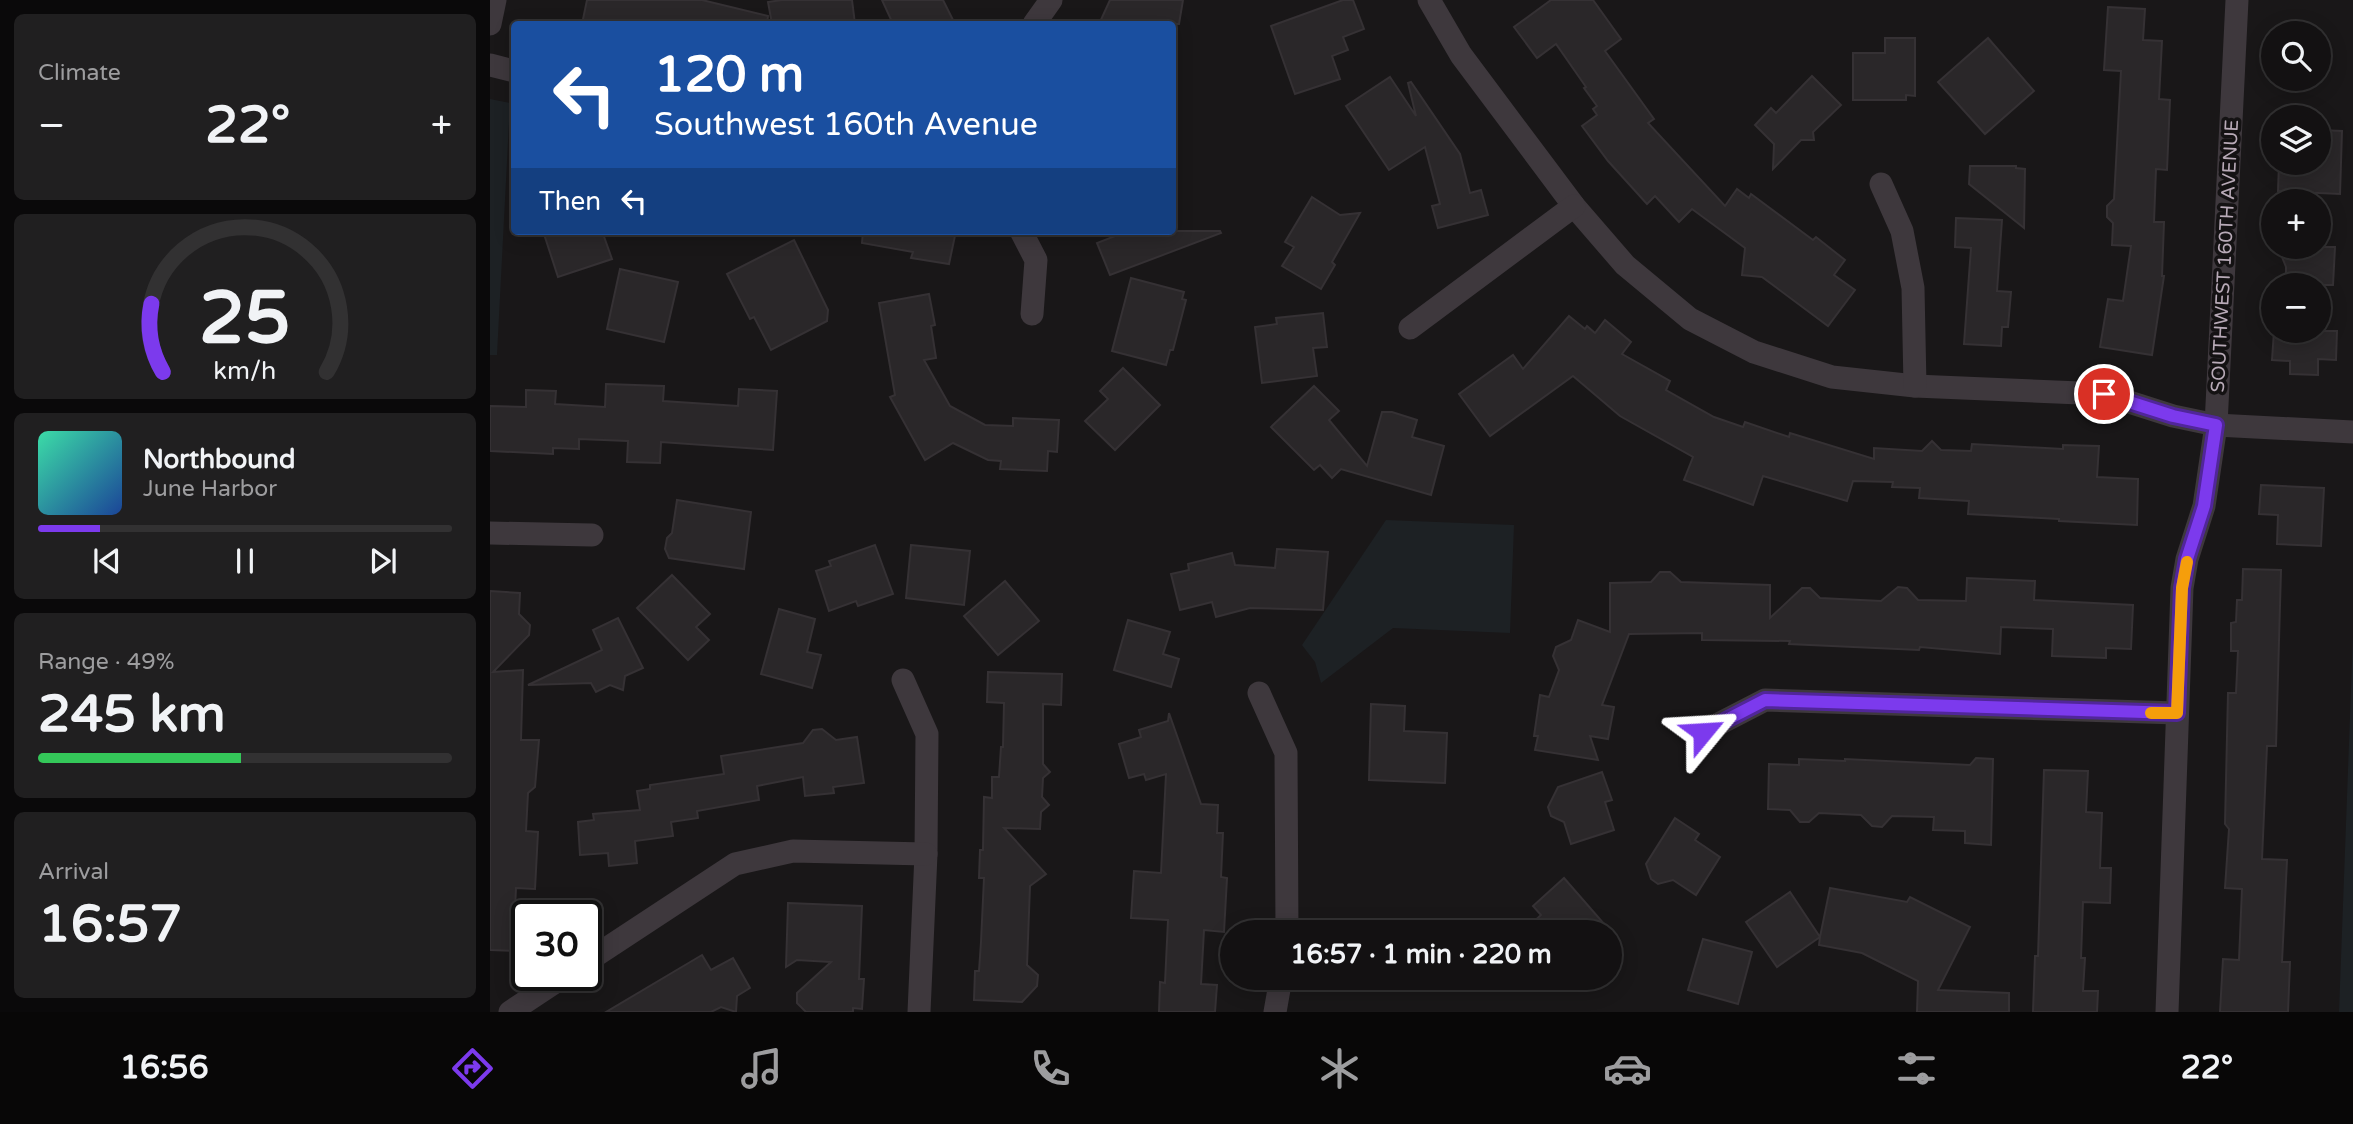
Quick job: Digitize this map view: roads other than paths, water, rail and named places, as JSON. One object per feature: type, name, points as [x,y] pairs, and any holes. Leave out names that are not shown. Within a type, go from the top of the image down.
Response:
[{"type":"street","points":[[490,23],[495,0]]},
{"type":"street","points":[[1036,21],[1051,0]]},
{"type":"street","points":[[1429,0],[1461,55],[1574,206],[1625,265],[1690,319],[1754,352],[1832,377],[1915,386],[2104,394],[2173,416],[2216,425],[2353,432]]},
{"type":"street","name":"SOUTHWEST 160TH AVENUE","points":[[2166,1012],[2182,588],[2187,559],[2204,506],[2216,425],[2237,0]]},
{"type":"street","points":[[490,65],[511,70]]},
{"type":"street","points":[[1881,184],[1902,231],[1913,288],[1915,386]]},
{"type":"street","points":[[1410,328],[1574,206]]},
{"type":"street","points":[[1023,235],[1036,260],[1032,314]]},
{"type":"street","points":[[490,533],[592,535]]},
{"type":"street","points":[[903,680],[927,734],[926,854],[919,1012]]},
{"type":"street","points":[[1259,692],[1286,753],[1287,920]]},
{"type":"street","points":[[1703,732],[1765,700],[2177,713]]},
{"type":"street","points":[[602,951],[734,864],[793,851],[926,854]]},
{"type":"street","points":[[1275,1012],[1279,990]]},
{"type":"street","points":[[510,1012],[542,991]]}]
